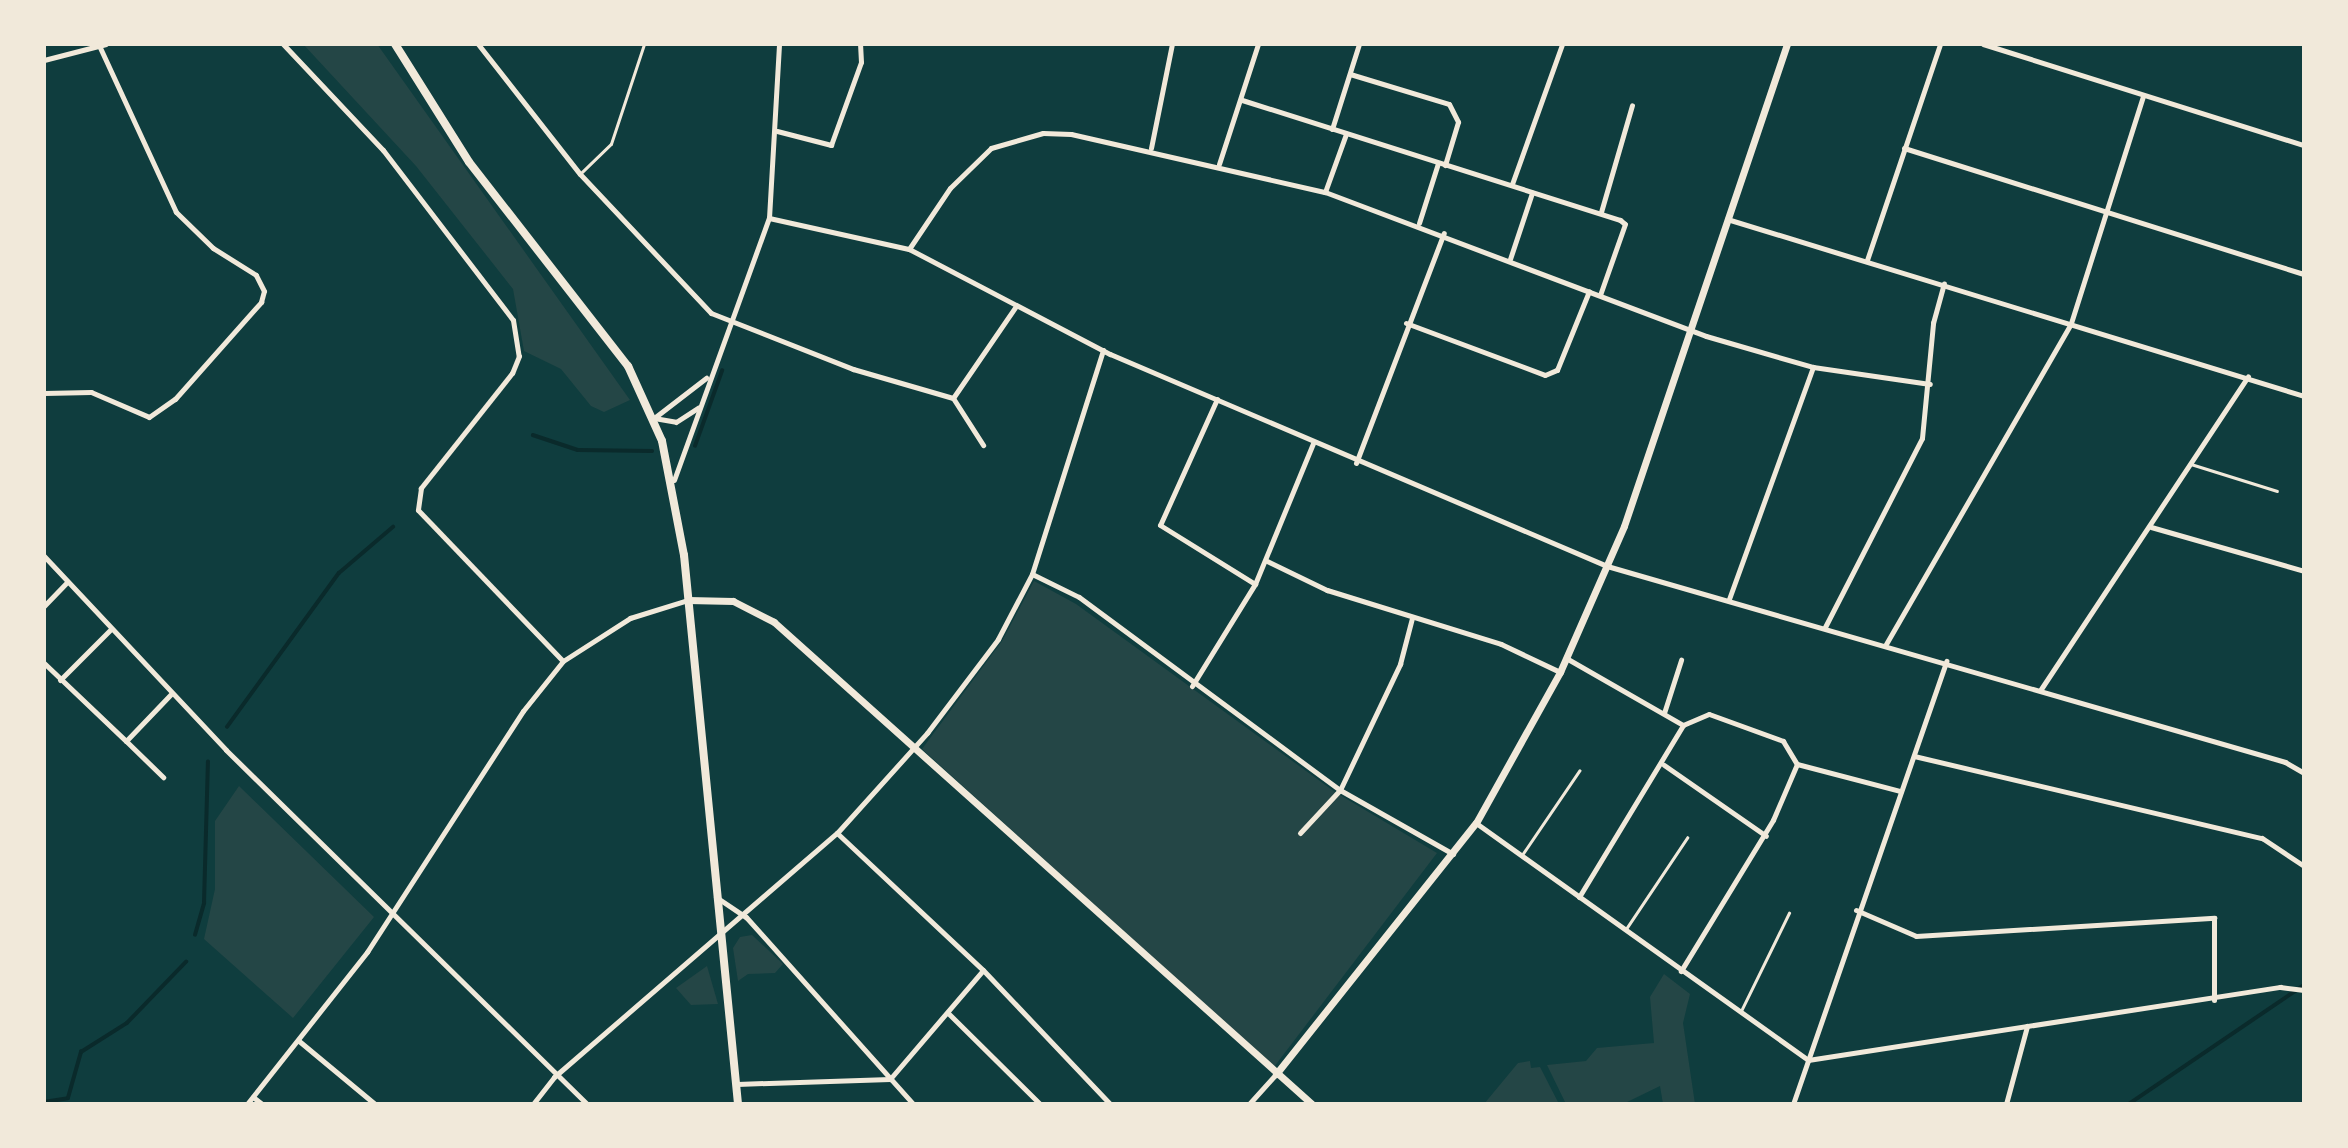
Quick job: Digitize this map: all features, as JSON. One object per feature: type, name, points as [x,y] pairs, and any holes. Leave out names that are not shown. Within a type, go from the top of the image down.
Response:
[{"type":"main road","points":[[395,44],[469,162],[628,366],[654,418],[674,481],[688,600],[714,895],[738,1104]]},
{"type":"street","points":[[44,60],[106,44]]},
{"type":"street","points":[[283,44],[383,150],[513,320],[519,356],[512,373],[421,488],[418,510],[443,542],[563,661]]},
{"type":"street","points":[[478,44],[580,174],[692,297],[731,320],[853,369],[953,398],[983,444]]},
{"type":"street","points":[[674,481],[708,376],[769,219],[777,131],[779,44]]},
{"type":"street","points":[[777,131],[831,145],[861,62],[860,44]]},
{"type":"street","points":[[1151,149],[1172,44]]},
{"type":"street","points":[[1219,164],[1258,44]]},
{"type":"street","points":[[1332,129],[1359,44]]},
{"type":"street","points":[[1512,184],[1562,44]]},
{"type":"street","points":[[1250,1104],[1476,822],[1560,672],[1607,566],[1787,44]]},
{"type":"street","points":[[1867,260],[1940,44]]},
{"type":"street","points":[[1983,44],[2304,145]]},
{"type":"street","points":[[44,393],[91,391],[149,417],[175,399],[261,302],[264,291],[256,275],[213,248],[176,212],[99,45]]},
{"type":"street","points":[[1350,74],[1449,104],[1458,122],[1445,165]]},
{"type":"street","points":[[1886,644],[2071,323],[2143,96]]},
{"type":"street","points":[[1242,100],[1512,184],[1532,193],[1601,212],[1625,224],[1600,295]]},
{"type":"street","points":[[1601,212],[1632,105]]},
{"type":"street","points":[[909,249],[950,188],[991,148],[1043,133],[1151,149],[1325,192],[1419,223],[1689,331],[1813,367],[1930,384]]},
{"type":"street","points":[[1325,192],[1346,134]]},
{"type":"street","points":[[1904,148],[2106,214],[2304,274]]},
{"type":"street","points":[[1419,223],[1438,163]]},
{"type":"street","points":[[1510,259],[1532,193]]},
{"type":"street","points":[[769,219],[909,249],[1103,350],[1356,463],[1607,566],[1946,661],[2285,762],[2304,773]]},
{"type":"street","points":[[1727,219],[2248,376],[2304,396]]},
{"type":"street","points":[[1356,463],[1406,323],[1444,233]]},
{"type":"street","points":[[1825,627],[1910,465],[1928,413],[1933,323],[1944,283]]},
{"type":"street","points":[[1406,323],[1545,375],[1557,370],[1589,291]]},
{"type":"street","points":[[953,398],[1016,306]]},
{"type":"street","points":[[533,1104],[555,1077],[746,917],[837,833],[913,749],[998,639],[1031,574],[1103,350]]},
{"type":"street","points":[[1729,599],[1813,367]]},
{"type":"street","points":[[654,418],[708,376]]},
{"type":"street","points":[[2040,689],[2151,527],[2248,376]]},
{"type":"street","points":[[1217,399],[1160,525],[1255,584]]},
{"type":"street","points":[[654,418],[676,422],[699,407]]},
{"type":"street","points":[[1192,686],[1267,561],[1313,443]]},
{"type":"street","points":[[2151,527],[2304,571]]},
{"type":"street","points":[[44,556],[171,694],[391,917],[555,1077],[587,1104]]},
{"type":"street","points":[[1267,561],[1327,590],[1501,644],[1560,672]]},
{"type":"street","points":[[1031,574],[1079,597],[1192,686],[1340,790],[1453,854]]},
{"type":"street","points":[[44,606],[67,582]]},
{"type":"street","points":[[247,1104],[299,1041],[391,917],[523,711],[563,661],[630,618],[688,600],[733,601],[762,614],[1312,1104]]},
{"type":"street","points":[[1300,833],[1340,790],[1400,664],[1412,618]]},
{"type":"street","points":[[60,680],[110,630]]},
{"type":"street","points":[[1566,658],[1683,725]]},
{"type":"street","points":[[1664,713],[1681,660]]},
{"type":"street","points":[[1793,1104],[1856,910],[1946,661]]},
{"type":"street","points":[[44,663],[163,777]]},
{"type":"street","points":[[126,741],[171,694]]},
{"type":"street","points":[[1579,897],[1664,765],[1683,725],[1695,715],[1732,718],[1783,741],[1797,764],[1900,791]]},
{"type":"street","points":[[1913,756],[2262,838],[2304,866]]},
{"type":"street","points":[[1681,971],[1766,836],[1797,764]]},
{"type":"street","points":[[1664,765],[1766,836]]},
{"type":"street","points":[[1476,822],[1740,1014],[1808,1060],[2214,1000],[2280,987],[2304,990]]},
{"type":"street","points":[[837,833],[983,971],[1110,1104]]},
{"type":"street","points":[[714,895],[746,917],[913,1104]]},
{"type":"street","points":[[1856,910],[1916,936],[2214,918],[2214,1000]]},
{"type":"street","points":[[737,1084],[890,1079],[949,1014],[983,971]]},
{"type":"street","points":[[949,1014],[1040,1104]]},
{"type":"street","points":[[2006,1104],[2027,1026]]},
{"type":"street","points":[[299,1041],[375,1104]]},
{"type":"street","points":[[253,1097],[262,1104]]},
{"type":"lane","points":[[580,174],[611,144],[644,44]]},
{"type":"lane","points":[[2192,464],[2277,491]]},
{"type":"lane","points":[[1521,855],[1579,771]]},
{"type":"lane","points":[[1625,930],[1687,838]]},
{"type":"lane","points":[[1740,1014],[1789,913]]},
{"type":"shaded area","points":[[303,44],[377,44],[630,400],[604,412],[591,406],[561,369],[524,351],[513,289],[416,166]]},
{"type":"shaded area","points":[[1034,581],[1076,604],[1335,792],[1437,853],[1274,1067],[922,749],[1002,641]]},
{"type":"shaded area","points":[[239,786],[374,917],[293,1018],[204,939],[215,889],[215,821]]},
{"type":"shaded area","points":[[752,935],[783,964],[775,973],[748,974],[738,981],[733,948],[740,937]]},
{"type":"shaded area","points":[[707,966],[718,1004],[691,1005],[676,988]]},
{"type":"shaded area","points":[[1664,974],[1690,994],[1683,1023],[1695,1104],[1663,1104],[1660,1086],[1623,1104],[1566,1104],[1547,1065],[1586,1061],[1597,1048],[1654,1043],[1650,997]]},
{"type":"shaded area","points":[[1530,1061],[1531,1068],[1540,1067],[1559,1104],[1484,1104],[1518,1063]]},
{"type":"waterway","points":[[695,446],[722,371]]},
{"type":"waterway","points":[[533,435],[578,450],[652,451]]},
{"type":"waterway","points":[[227,727],[339,573],[393,527]]},
{"type":"waterway","points":[[195,935],[204,903],[208,762]]},
{"type":"waterway","points":[[44,1102],[68,1098],[81,1052],[127,1023],[186,962]]},
{"type":"waterway","points":[[2129,1104],[2304,985]]}]
